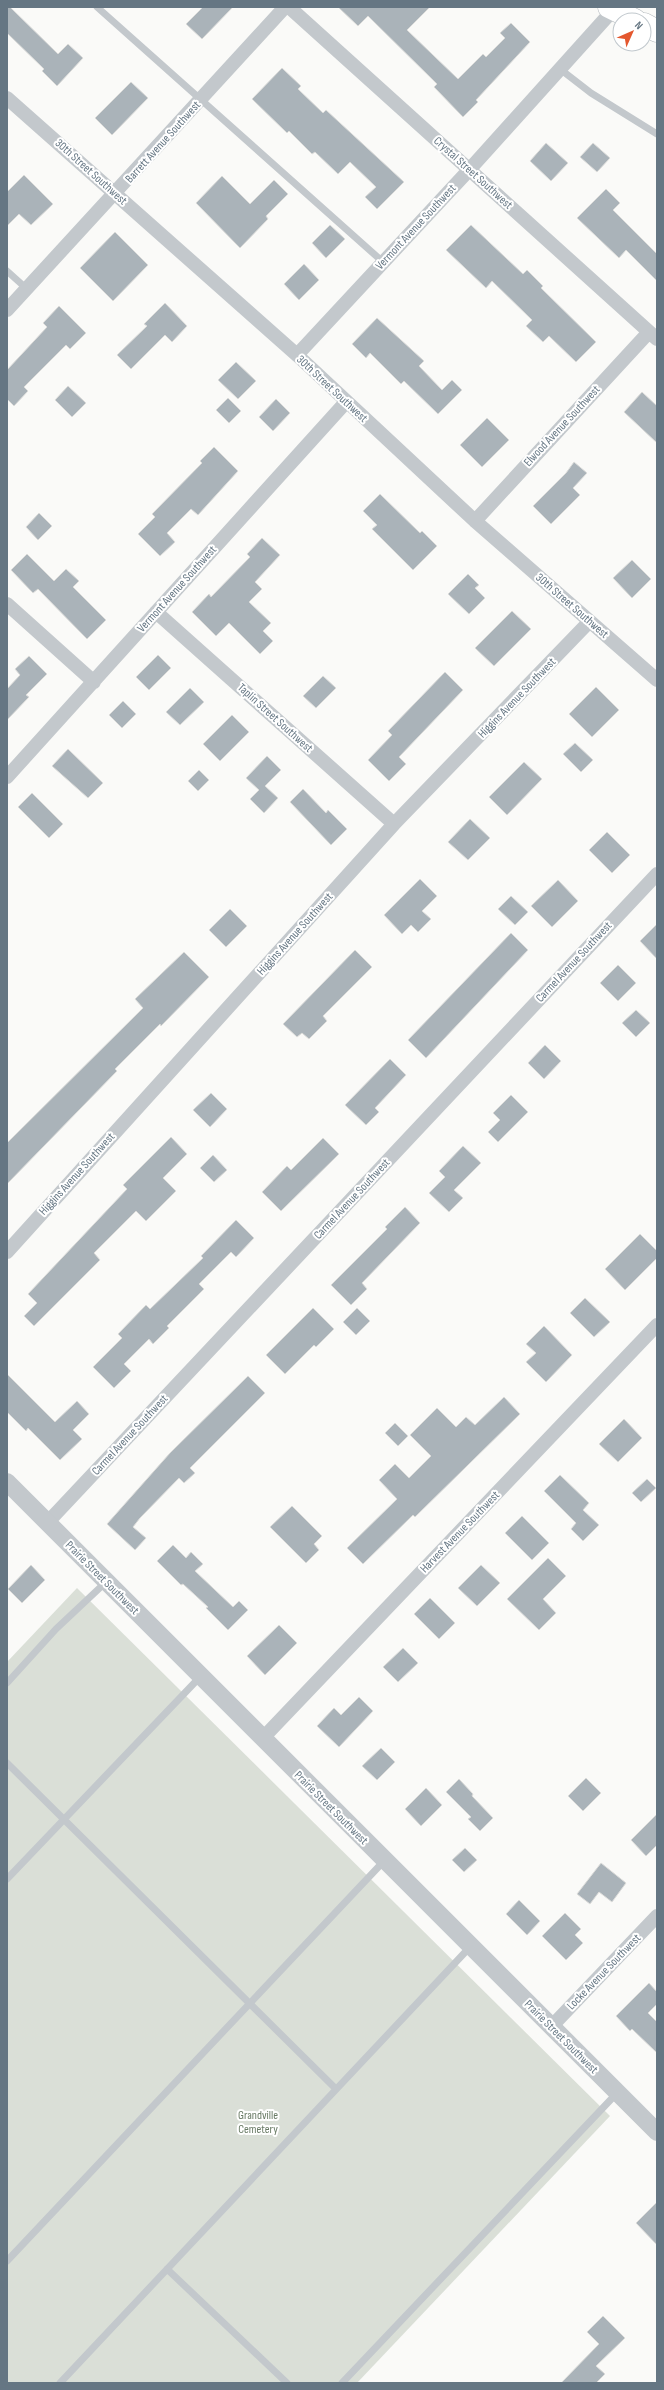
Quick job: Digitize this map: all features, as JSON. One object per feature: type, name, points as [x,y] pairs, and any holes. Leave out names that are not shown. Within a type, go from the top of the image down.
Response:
[{"type":"street","name":"Barrett Avenue Southwest","points":[[7,310],[285,7]]},
{"type":"street","name":"Crystal Street Southwest","points":[[289,7],[653,336]]},
{"type":"street","name":"Vermont Avenue Southwest","points":[[297,355],[469,170],[560,69],[611,8]]},
{"type":"street","name":"30th Street Southwest","points":[[7,98],[297,355],[475,521],[657,680]]},
{"type":"street","name":"Elwood Avenue Southwest","points":[[475,521],[653,336]]},
{"type":"street","name":"Vermont Avenue Southwest","points":[[7,776],[94,682],[346,402]]},
{"type":"street","points":[[7,604],[94,682]]},
{"type":"street","name":"Taplin Street Southwest","points":[[156,612],[394,824]]},
{"type":"street","name":"Higgins Avenue Southwest","points":[[7,1252],[394,824],[589,622]]},
{"type":"street","name":"Carmel Avenue Southwest","points":[[47,1523],[657,874]]},
{"type":"street","name":"Harvest Avenue Southwest","points":[[262,1739],[657,1325]]},
{"type":"street","name":"Prairie Street Southwest","points":[[7,1482],[200,1677],[657,2132]]},
{"type":"street","name":"Locke Avenue Southwest","points":[[552,2027],[657,1916]]},
{"type":"lane","points":[[97,7],[383,262]]},
{"type":"lane","points":[[560,69],[591,93],[657,134]]},
{"type":"lane","points":[[7,271],[27,289]]},
{"type":"lane","points":[[7,1683],[56,1629],[106,1582]]},
{"type":"lane","points":[[7,1880],[200,1677]]},
{"type":"lane","points":[[7,1763],[336,2089]]},
{"type":"lane","points":[[7,2261],[384,1861]]},
{"type":"lane","points":[[60,2383],[471,1946]]},
{"type":"lane","points":[[342,2383],[617,2093]]},
{"type":"lane","points":[[167,2269],[287,2383]]},
{"type":"green space","name":"Grandville Cemetery","points":[[77,1588],[610,2116],[357,2383],[7,2383],[7,1662]]},
{"type":"building","points":[[7,7],[10,7],[58,54],[68,44],[83,58],[57,86],[42,71],[44,69],[7,33]]},
{"type":"building","points":[[203,7],[233,7],[202,39],[186,24]]},
{"type":"building","points":[[338,7],[430,7],[407,30],[458,79],[483,54],[486,57],[505,38],[500,33],[511,23],[530,42],[476,100],[478,102],[463,117],[434,87],[437,84],[368,16],[358,26]]},
{"type":"building","points":[[282,68],[301,86],[298,89],[323,113],[326,110],[404,182],[377,209],[365,197],[376,187],[350,162],[338,174],[315,152],[312,154],[289,131],[287,133],[252,99]]},
{"type":"building","points":[[131,82],[148,98],[112,135],[95,118]]},
{"type":"building","points":[[546,143],[568,163],[551,181],[530,161]]},
{"type":"building","points":[[593,143],[610,158],[597,172],[580,157]]},
{"type":"building","points":[[24,175],[53,204],[31,225],[19,214],[7,226],[7,192]]},
{"type":"building","points":[[222,176],[250,204],[274,180],[288,194],[266,216],[268,219],[240,248],[196,203]]},
{"type":"building","points":[[606,189],[620,203],[613,210],[657,254],[657,281],[626,250],[619,258],[577,218]]},
{"type":"building","points":[[330,225],[345,239],[326,258],[312,243]]},
{"type":"building","points":[[471,225],[523,274],[527,270],[543,286],[541,288],[596,342],[576,362],[549,336],[543,342],[526,326],[532,320],[492,281],[486,288],[446,250]]},
{"type":"building","points":[[115,232],[148,265],[113,301],[80,268]]},
{"type":"building","points":[[304,264],[319,280],[299,300],[284,284]]},
{"type":"building","points":[[165,303],[187,326],[172,342],[165,335],[131,369],[117,355],[147,326],[144,324]]},
{"type":"building","points":[[59,306],[86,333],[70,349],[66,345],[24,387],[28,391],[14,406],[7,399],[7,370],[47,327],[43,323]]},
{"type":"building","points":[[377,318],[424,361],[419,366],[442,390],[452,380],[462,390],[438,414],[404,381],[401,384],[370,353],[366,358],[352,344]]},
{"type":"building","points":[[236,362],[256,381],[238,399],[218,380]]},
{"type":"building","points":[[68,386],[86,403],[72,417],[55,400]]},
{"type":"building","points":[[642,392],[657,406],[657,443],[624,412]]},
{"type":"building","points":[[228,398],[241,411],[229,423],[216,410]]},
{"type":"building","points":[[276,399],[290,413],[273,431],[259,417]]},
{"type":"building","points":[[487,418],[509,440],[482,467],[460,445]]},
{"type":"building","points":[[214,447],[238,471],[198,515],[191,509],[167,533],[175,542],[160,556],[138,534],[155,517],[152,514],[202,463],[200,461]]},
{"type":"building","points":[[574,462],[587,473],[573,488],[580,495],[551,524],[533,506],[566,473]]},
{"type":"building","points":[[380,494],[420,533],[422,531],[437,546],[413,570],[372,529],[377,525],[363,511]]},
{"type":"building","points":[[39,513],[52,526],[38,540],[26,527]]},
{"type":"building","points":[[262,538],[280,555],[255,582],[262,589],[249,602],[271,623],[263,631],[273,641],[260,654],[229,623],[216,636],[192,612],[209,594],[211,597],[250,557],[247,554]]},
{"type":"building","points":[[27,554],[54,581],[66,569],[79,581],[73,587],[106,620],[87,639],[38,589],[33,593],[11,570]]},
{"type":"building","points":[[632,560],[651,579],[632,598],[613,578]]},
{"type":"building","points":[[468,574],[479,585],[475,588],[485,598],[469,614],[448,594]]},
{"type":"building","points":[[512,611],[531,629],[494,666],[475,648]]},
{"type":"building","points":[[158,655],[171,668],[149,690],[136,677]]},
{"type":"building","points":[[29,656],[47,674],[26,695],[29,697],[7,720],[7,689],[20,675],[15,669]]},
{"type":"building","points":[[445,672],[463,690],[399,757],[406,764],[389,781],[368,760],[392,735],[388,731]]},
{"type":"building","points":[[323,676],[336,688],[316,708],[303,696]]},
{"type":"building","points":[[596,687],[619,710],[592,737],[569,714]]},
{"type":"building","points":[[190,688],[204,702],[180,725],[166,712]]},
{"type":"building","points":[[123,701],[136,714],[122,728],[109,715]]},
{"type":"building","points":[[232,715],[249,732],[220,761],[203,744]]},
{"type":"building","points":[[575,743],[593,760],[581,772],[563,754]]},
{"type":"building","points":[[68,749],[103,783],[88,798],[52,766]]},
{"type":"building","points":[[267,756],[281,770],[265,786],[278,798],[264,813],[250,799],[259,790],[246,778]]},
{"type":"building","points":[[524,762],[542,779],[507,815],[489,797]]},
{"type":"building","points":[[199,770],[209,780],[198,791],[188,781]]},
{"type":"building","points":[[303,789],[326,813],[328,810],[347,829],[331,845],[290,802]]},
{"type":"building","points":[[32,793],[63,824],[49,838],[18,807]]},
{"type":"building","points":[[470,819],[490,838],[468,860],[448,842]]},
{"type":"building","points":[[607,832],[630,855],[612,873],[589,850]]},
{"type":"building","points":[[420,879],[437,896],[422,911],[431,919],[418,932],[411,925],[402,934],[384,915]]},
{"type":"building","points":[[558,880],[578,901],[552,927],[531,906]]},
{"type":"building","points":[[511,896],[528,912],[515,925],[498,909]]},
{"type":"building","points":[[230,909],[247,926],[226,947],[209,930]]},
{"type":"building","points":[[657,924],[657,959],[640,941]]},
{"type":"building","points":[[511,933],[528,950],[426,1058],[408,1040]]},
{"type":"building","points":[[355,950],[372,967],[323,1016],[327,1021],[309,1039],[302,1033],[297,1037],[283,1024]]},
{"type":"building","points":[[184,952],[209,977],[161,1026],[160,1024],[115,1069],[117,1071],[7,1184],[7,1143],[143,1008],[135,999]]},
{"type":"building","points":[[618,965],[636,983],[618,1001],[600,983]]},
{"type":"building","points":[[636,1010],[650,1023],[636,1037],[622,1023]]},
{"type":"building","points":[[545,1045],[561,1061],[544,1079],[528,1063]]},
{"type":"building","points":[[390,1059],[406,1075],[375,1108],[379,1112],[366,1125],[345,1105]]},
{"type":"building","points":[[211,1093],[227,1109],[210,1127],[193,1110]]},
{"type":"building","points":[[511,1095],[528,1112],[498,1142],[488,1132],[500,1120],[493,1113]]},
{"type":"building","points":[[171,1137],[187,1154],[163,1178],[176,1191],[146,1221],[136,1211],[94,1253],[100,1260],[34,1326],[24,1316],[37,1303],[28,1294],[127,1189],[123,1185]]},
{"type":"building","points":[[323,1138],[339,1154],[281,1211],[262,1192],[287,1166],[291,1170]]},
{"type":"building","points":[[463,1146],[481,1163],[454,1190],[463,1198],[449,1212],[429,1193],[445,1177],[439,1171]]},
{"type":"building","points":[[213,1155],[227,1170],[214,1182],[200,1168]]},
{"type":"building","points":[[405,1207],[420,1223],[362,1283],[367,1289],[351,1305],[331,1285],[387,1229],[385,1227]]},
{"type":"building","points":[[236,1220],[254,1238],[236,1257],[231,1252],[199,1284],[204,1289],[167,1326],[169,1328],[153,1344],[149,1339],[124,1364],[131,1371],[114,1388],[93,1367],[122,1338],[118,1334],[146,1305],[150,1309],[203,1258],[201,1256]]},
{"type":"building","points":[[640,1234],[657,1251],[657,1258],[625,1290],[605,1269]]},
{"type":"building","points":[[585,1298],[610,1322],[594,1337],[570,1313]]},
{"type":"building","points":[[313,1308],[334,1329],[316,1347],[314,1345],[285,1374],[266,1355]]},
{"type":"building","points":[[357,1308],[370,1321],[356,1335],[343,1322]]},
{"type":"building","points":[[544,1326],[572,1355],[546,1382],[526,1362],[536,1353],[526,1344]]},
{"type":"building","points":[[7,1374],[55,1422],[77,1401],[89,1414],[73,1430],[82,1439],[60,1460],[28,1428],[26,1431],[7,1412]]},
{"type":"building","points":[[248,1376],[265,1393],[190,1468],[195,1473],[184,1483],[179,1478],[140,1518],[133,1527],[146,1538],[135,1550],[107,1524],[170,1453]]},
{"type":"building","points":[[504,1397],[520,1414],[415,1517],[413,1515],[363,1564],[347,1548],[397,1499],[379,1480],[395,1464],[409,1478],[431,1456],[410,1435],[437,1408],[456,1427],[466,1417],[475,1425]]},
{"type":"building","points":[[624,1419],[642,1438],[618,1462],[599,1444]]},
{"type":"building","points":[[395,1423],[408,1436],[398,1446],[385,1433]]},
{"type":"building","points":[[560,1475],[589,1503],[583,1510],[599,1525],[583,1541],[571,1529],[576,1523],[544,1491]]},
{"type":"building","points":[[647,1479],[656,1488],[641,1502],[632,1493]]},
{"type":"building","points":[[292,1506],[322,1536],[314,1544],[319,1550],[306,1563],[270,1527]]},
{"type":"building","points":[[522,1516],[549,1543],[532,1560],[505,1533]]},
{"type":"building","points":[[173,1545],[186,1558],[191,1552],[203,1564],[195,1571],[233,1607],[239,1601],[248,1610],[228,1630],[206,1608],[208,1607],[183,1584],[181,1585],[157,1561]]},
{"type":"building","points":[[548,1558],[566,1576],[543,1599],[556,1613],[539,1630],[507,1599]]},
{"type":"building","points":[[31,1565],[45,1580],[22,1603],[8,1589]]},
{"type":"building","points":[[481,1565],[500,1583],[477,1606],[458,1588]]},
{"type":"building","points":[[430,1598],[455,1623],[439,1639],[414,1614]]},
{"type":"building","points":[[279,1625],[297,1643],[265,1675],[247,1656]]},
{"type":"building","points":[[403,1648],[418,1663],[398,1682],[383,1667]]},
{"type":"building","points":[[359,1697],[373,1711],[339,1747],[317,1726],[334,1708],[341,1715]]},
{"type":"building","points":[[381,1748],[395,1762],[377,1780],[362,1766]]},
{"type":"building","points":[[586,1778],[601,1793],[583,1811],[568,1796]]},
{"type":"building","points":[[459,1779],[473,1794],[472,1796],[493,1818],[480,1831],[468,1819],[471,1817],[446,1792]]},
{"type":"building","points":[[426,1788],[442,1805],[421,1826],[405,1809]]},
{"type":"building","points":[[657,1814],[657,1845],[646,1856],[631,1840]]},
{"type":"building","points":[[465,1848],[477,1860],[464,1872],[452,1860]]},
{"type":"building","points":[[601,1863],[626,1883],[612,1902],[599,1892],[590,1904],[577,1894]]},
{"type":"building","points":[[519,1900],[540,1921],[527,1935],[506,1914]]},
{"type":"building","points":[[565,1913],[581,1929],[575,1935],[583,1943],[566,1960],[542,1936]]},
{"type":"building","points":[[649,1983],[657,1992],[657,2004],[648,2013],[657,2022],[657,2053],[632,2029],[630,2031],[616,2016]]},
{"type":"building","points":[[657,2202],[657,2245],[636,2223]]},
{"type":"building","points":[[603,2316],[625,2338],[596,2366],[605,2374],[596,2383],[561,2383],[599,2344],[587,2332]]}]
